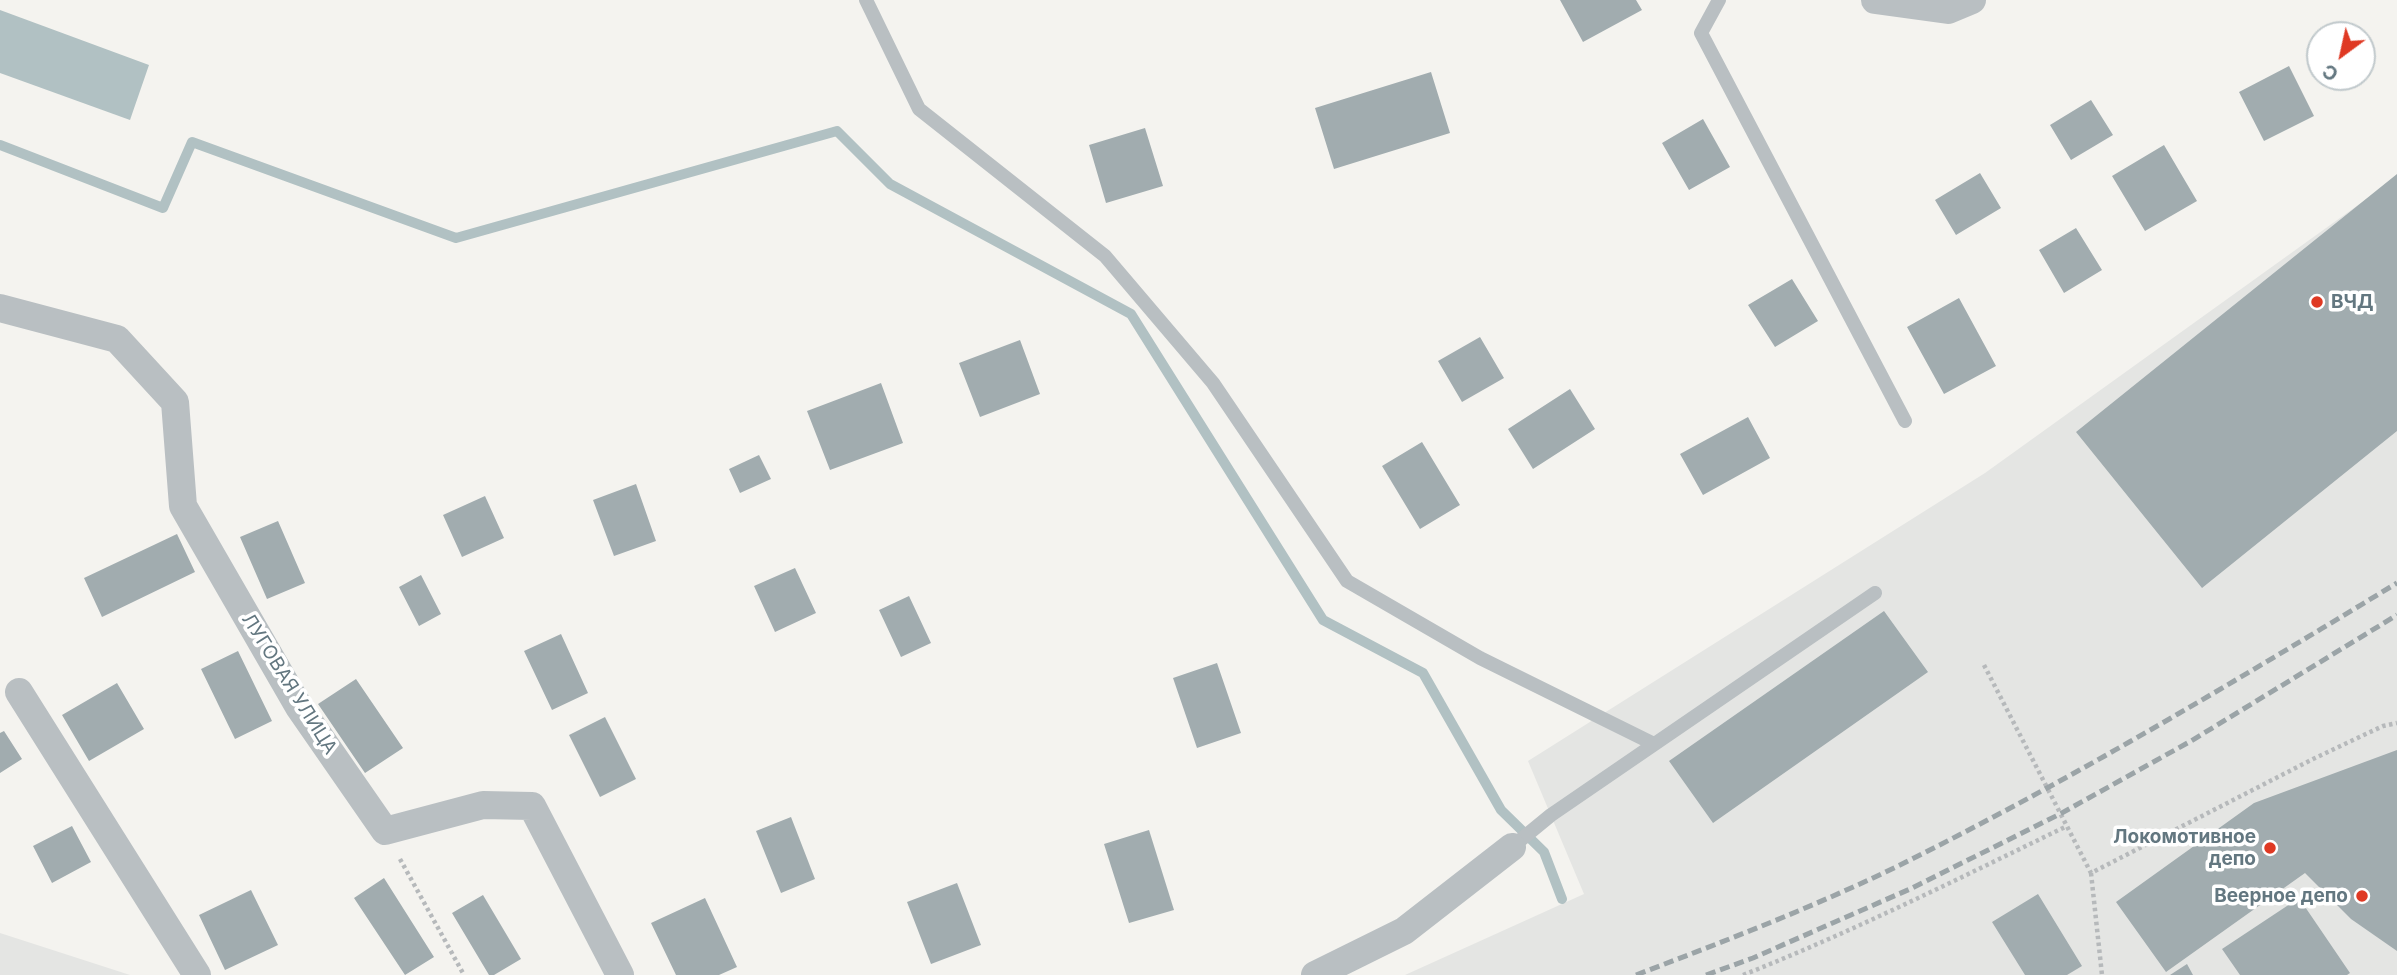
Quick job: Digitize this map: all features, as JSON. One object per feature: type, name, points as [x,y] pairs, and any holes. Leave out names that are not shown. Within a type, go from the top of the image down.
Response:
[{"type":"street","points":[[1875,0],[1948,10],[1972,0]]},
{"type":"street","name":"ЛУГОВАЯ УЛИЦА","points":[[0,308],[117,339],[175,402],[183,506],[299,707],[385,831]]},
{"type":"street","points":[[19,692],[198,975]]},
{"type":"street","points":[[385,831],[483,804],[532,806],[620,975]]},
{"type":"street","points":[[1315,975],[1404,931],[1512,848]]},
{"type":"lane","points":[[866,0],[919,109],[1105,256],[1213,383],[1347,581],[1480,658],[1654,744]]},
{"type":"lane","points":[[1719,0],[1701,33],[1905,421]]},
{"type":"lane","points":[[1512,848],[1551,816],[1875,593]]},
{"type":"path","points":[[1984,665],[2091,873],[2102,975]]},
{"type":"path","points":[[2091,873],[2314,759],[2383,726],[2397,723]]},
{"type":"path","points":[[1743,975],[1919,899],[2067,826]]},
{"type":"path","points":[[385,831],[464,975]]},
{"type":"shaded area","points":[[0,10],[149,65],[130,120],[0,73]]},
{"type":"shaded area","points":[[2397,177],[2397,975],[1405,975],[1584,894],[1528,761],[1985,473]]},
{"type":"shaded area","points":[[0,933],[130,975],[0,975]]},
{"type":"building","points":[[1560,0],[1636,0],[1642,10],[1583,42]]},
{"type":"building","points":[[2289,66],[2314,116],[2264,141],[2239,92]]},
{"type":"building","points":[[1431,72],[1450,133],[1334,169],[1315,108]]},
{"type":"building","points":[[2091,100],[2113,135],[2071,160],[2050,125]]},
{"type":"building","points":[[1703,119],[1730,167],[1689,190],[1662,143]]},
{"type":"building","points":[[1145,128],[1163,186],[1106,203],[1089,145]]},
{"type":"building","points":[[2164,145],[2197,201],[2145,231],[2112,176]]},
{"type":"building","points":[[1980,173],[2001,208],[1956,235],[1935,200]]},
{"type":"building","name":"ВЧД","points":[[2397,174],[2397,431],[2202,588],[2076,432]]},
{"type":"building","points":[[2076,228],[2102,270],[2064,293],[2039,250]]},
{"type":"building","points":[[1792,279],[1818,321],[1775,347],[1748,305]]},
{"type":"building","points":[[1959,298],[1996,366],[1944,394],[1907,327]]},
{"type":"building","points":[[1480,337],[1504,378],[1462,402],[1438,361]]},
{"type":"building","points":[[1020,340],[1040,394],[980,417],[959,363]]},
{"type":"building","points":[[881,383],[903,443],[830,470],[807,411]]},
{"type":"building","points":[[1570,389],[1595,429],[1533,469],[1508,429]]},
{"type":"building","points":[[1748,417],[1770,458],[1703,495],[1680,454]]},
{"type":"building","points":[[1422,442],[1460,505],[1420,529],[1382,466]]},
{"type":"building","points":[[759,455],[771,479],[740,493],[729,469]]},
{"type":"building","points":[[636,484],[656,541],[614,556],[593,500]]},
{"type":"building","points":[[485,496],[504,538],[462,557],[443,515]]},
{"type":"building","points":[[278,521],[305,583],[267,599],[240,537]]},
{"type":"building","points":[[177,534],[195,572],[102,617],[84,578]]},
{"type":"building","points":[[795,568],[816,613],[775,632],[754,586]]},
{"type":"building","points":[[421,575],[441,614],[419,626],[399,587]]},
{"type":"building","points":[[909,596],[931,643],[901,657],[879,610]]},
{"type":"building","points":[[1884,611],[1928,672],[1713,823],[1669,761]]},
{"type":"building","points":[[561,634],[588,693],[552,710],[524,651]]},
{"type":"building","points":[[238,651],[272,721],[235,739],[201,669]]},
{"type":"building","points":[[1217,663],[1241,733],[1197,748],[1173,678]]},
{"type":"building","points":[[356,679],[403,748],[365,773],[318,704]]},
{"type":"building","points":[[117,683],[144,729],[89,761],[62,715]]},
{"type":"building","points":[[605,717],[636,779],[600,797],[569,735]]},
{"type":"building","points":[[4,731],[22,759],[0,773],[0,733]]},
{"type":"building","name":"Локомотивное депо","points":[[2397,750],[2397,951],[2351,919],[2305,873],[2166,972],[2116,902],[2254,803]]},
{"type":"building","points":[[791,817],[815,879],[781,893],[756,831]]},
{"type":"building","points":[[72,826],[91,862],[52,883],[33,846]]},
{"type":"building","points":[[1149,830],[1174,910],[1129,923],[1104,844]]},
{"type":"building","points":[[384,878],[434,957],[405,975],[354,898]]},
{"type":"building","points":[[957,883],[981,945],[931,964],[907,902]]},
{"type":"building","points":[[251,890],[278,945],[225,970],[199,915]]},
{"type":"building","points":[[2038,894],[2082,966],[2067,975],[2025,975],[1992,922]]},
{"type":"building","points":[[483,895],[521,959],[494,975],[489,975],[452,913]]},
{"type":"building","points":[[705,898],[737,967],[719,975],[676,975],[651,923]]},
{"type":"building","points":[[2299,898],[2350,973],[2240,975],[2222,949]]},
{"type":"building","points":[[2187,964],[2193,975],[2170,975]]},
{"type":"waterway","points":[[0,145],[163,208],[192,142],[456,238],[837,131],[890,184],[1131,314],[1323,620],[1423,673],[1501,810],[1544,852],[1562,899]]},
{"type":"railway","points":[[1636,975],[1835,895],[1964,833],[2152,729],[2397,583]]},
{"type":"railway","points":[[1706,975],[1753,958],[1910,889],[2060,814],[2191,741],[2397,615]]},
{"type":"place","name":"ВЧД","points":[[2317,302]]},
{"type":"place","name":"Локомотивное депо","points":[[2270,848]]},
{"type":"place","name":"Веерное депо","points":[[2362,896]]}]
